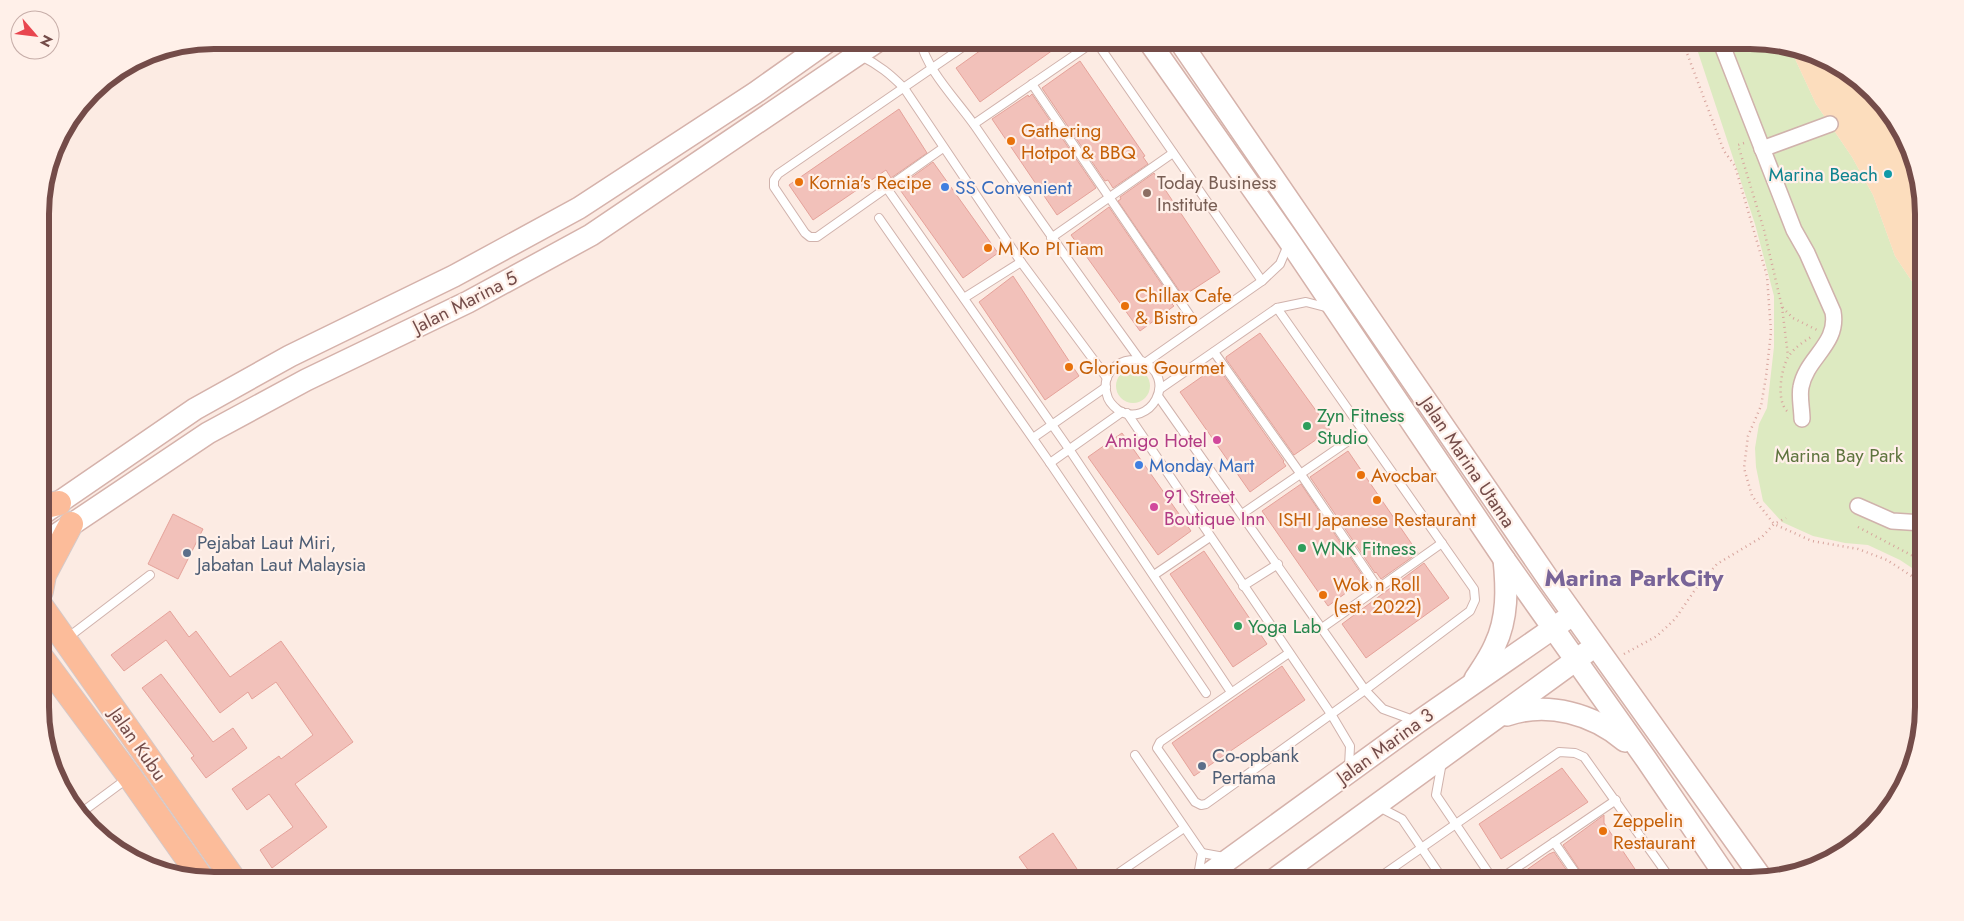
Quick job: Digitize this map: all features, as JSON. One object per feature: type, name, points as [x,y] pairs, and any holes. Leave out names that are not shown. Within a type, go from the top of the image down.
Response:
[{"type":"main road","points":[[49,565],[71,524]]},
{"type":"main road","name":"Jalan Kubu","points":[[49,617],[229,872]]},
{"type":"main road","name":"Jalan Kubu","points":[[49,668],[197,871]]},
{"type":"street","name":"Jalan Marina 5","points":[[49,507],[195,409],[290,356],[454,276],[579,208],[755,93],[817,49]]},
{"type":"street","name":"Jalan Marina 5","points":[[49,540],[208,433],[306,380],[468,302],[592,235],[866,49]]},
{"type":"street","name":"Jalan Marina Utama","points":[[1154,49],[1290,242],[1504,559],[1646,759],[1723,872]]},
{"type":"street","name":"Jalan Marina Utama","points":[[1184,49],[1595,646],[1757,872]]},
{"type":"street","points":[[1723,49],[1794,230],[1833,312],[1835,322],[1833,332],[1826,346],[1808,367],[1801,387],[1802,419]]},
{"type":"street","points":[[1760,143],[1830,124]]},
{"type":"street","points":[[1858,506],[1892,521],[1915,522]]},
{"type":"street","points":[[1473,684],[1495,645],[1504,622],[1507,583],[1504,559]]},
{"type":"street","name":"Jalan Marina 3","points":[[1211,872],[1418,722],[1573,614]]},
{"type":"street","points":[[1284,872],[1595,646]]},
{"type":"street","points":[[1497,718],[1525,709],[1569,711],[1610,729],[1646,759]]},
{"type":"lane","points":[[922,49],[933,68],[974,124],[1051,238],[1142,361],[1156,374],[1159,392],[1365,690],[1383,709],[1418,722]]},
{"type":"lane","points":[[943,148],[817,237],[810,237],[805,233],[774,187],[774,180],[778,174],[960,49]]},
{"type":"lane","points":[[974,124],[1082,49]]},
{"type":"lane","points":[[1101,49],[1262,281]]},
{"type":"lane","points":[[858,55],[879,65],[891,74],[904,88],[1020,262],[1107,378]]},
{"type":"lane","points":[[1032,84],[1197,326]]},
{"type":"lane","points":[[1051,238],[1173,153]]},
{"type":"lane","points":[[886,187],[1069,449],[1231,692]]},
{"type":"lane","points":[[879,218],[1033,438],[1206,693]]},
{"type":"lane","points":[[1290,242],[1280,264],[1262,281],[1142,361],[1134,359],[1120,362],[1110,371],[1106,387],[1107,396],[1111,403],[1124,412],[1331,714],[1350,746],[1348,772]]},
{"type":"lane","points":[[964,298],[1020,262]]},
{"type":"lane","points":[[1050,463],[1124,412],[1139,413],[1145,411],[1150,407],[1159,392],[1277,308],[1306,302],[1334,309]]},
{"type":"lane","points":[[1277,308],[1474,589],[1475,600],[1470,611],[1365,690],[1206,804],[1201,805],[1195,802],[1157,748],[1160,742],[1289,653]]},
{"type":"lane","points":[[1214,352],[1300,473],[1378,588]]},
{"type":"lane","points":[[1033,438],[1106,387]]},
{"type":"lane","points":[[1242,514],[1363,431]]},
{"type":"lane","points":[[1154,575],[1210,537]]},
{"type":"lane","points":[[1322,628],[1442,543]]},
{"type":"lane","points":[[1243,586],[1278,564]]},
{"type":"lane","points":[[65,640],[150,575]]},
{"type":"lane","points":[[1387,872],[1559,752],[1584,757],[1666,872]]},
{"type":"lane","points":[[1135,755],[1202,853],[1199,872]]},
{"type":"lane","points":[[1443,758],[1436,795],[1454,824],[1489,872]]},
{"type":"lane","points":[[84,810],[130,777]]},
{"type":"lane","points":[[1509,872],[1616,800]]},
{"type":"lane","points":[[1376,806],[1402,819],[1438,872]]},
{"type":"lane","points":[[1120,872],[1184,828]]},
{"type":"lane","points":[[1554,842],[1575,872]]},
{"type":"lane","points":[[1202,853],[1230,858]]},
{"type":"path","points":[[1685,49],[1724,151],[1735,166],[1766,276],[1771,332],[1766,377],[1761,406],[1748,436],[1744,468],[1752,496],[1774,524],[1812,541],[1858,549],[1887,560],[1915,578]]},
{"type":"path","points":[[1760,143],[1738,145],[1764,230],[1782,307],[1788,358]]},
{"type":"path","points":[[1782,307],[1793,318],[1820,331]]},
{"type":"path","points":[[1624,654],[1657,636],[1675,619],[1697,586],[1717,564],[1762,537],[1774,524],[1786,518]]},
{"type":"path","points":[[1858,527],[1913,556]]},
{"type":"green space","name":"Marina Bay Park","points":[[1697,49],[1761,49],[1793,55],[1816,104],[1852,157],[1873,195],[1895,256],[1915,286],[1915,570],[1900,560],[1868,545],[1845,543],[1813,536],[1782,522],[1763,501],[1756,467],[1755,448],[1759,424],[1767,408],[1774,347],[1774,296],[1755,224]]},
{"type":"green space","points":[[1133,369],[1140,370],[1145,374],[1149,379],[1149,393],[1145,398],[1140,402],[1133,403],[1126,402],[1121,398],[1117,393],[1116,386],[1117,379],[1121,374],[1126,370]]},
{"type":"sand","name":"Marina Beach","points":[[1793,55],[1814,61],[1851,83],[1881,113],[1893,131],[1903,150],[1914,192],[1915,286],[1895,256],[1873,195],[1852,157],[1816,104]]},
{"type":"building","points":[[982,49],[1054,49],[980,102],[956,68]]},
{"type":"building","points":[[1080,61],[1145,156],[1143,157],[1148,164],[1113,188],[1108,180],[1105,181],[1042,88]]},
{"type":"building","points":[[1032,94],[1096,188],[1057,215],[992,119]]},
{"type":"building","points":[[899,109],[927,153],[891,178],[886,170],[813,220],[789,185]]},
{"type":"building","points":[[933,162],[998,253],[963,278],[898,187]]},
{"type":"building","points":[[1154,173],[1220,272],[1183,296],[1118,201],[1121,199],[1120,197]]},
{"type":"building","points":[[1109,207],[1174,302],[1172,304],[1174,306],[1140,331],[1071,235]]},
{"type":"building","points":[[1013,276],[1079,376],[1045,400],[979,302]]},
{"type":"building","points":[[1260,333],[1330,430],[1294,455],[1226,359],[1226,357]]},
{"type":"building","points":[[1217,366],[1286,466],[1250,492],[1180,392]]},
{"type":"building","points":[[1122,433],[1191,531],[1158,555],[1088,457]]},
{"type":"building","points":[[1348,451],[1418,553],[1381,579],[1310,477]]},
{"type":"building","points":[[1301,484],[1365,579],[1328,606],[1262,511]]},
{"type":"building","points":[[173,514],[203,529],[178,579],[148,564]]},
{"type":"building","points":[[1204,551],[1267,644],[1233,667],[1170,574]]},
{"type":"building","points":[[1424,563],[1449,598],[1366,658],[1342,624]]},
{"type":"building","points":[[170,611],[189,637],[196,631],[230,677],[281,641],[353,742],[295,784],[327,827],[272,868],[260,850],[293,827],[269,794],[247,810],[232,789],[279,756],[281,759],[313,735],[276,682],[252,699],[248,692],[220,713],[166,640],[124,671],[111,655]]},
{"type":"building","points":[[1282,666],[1305,700],[1194,776],[1172,743]]},
{"type":"building","points":[[161,674],[213,742],[233,728],[247,748],[206,778],[191,758],[194,756],[142,688]]},
{"type":"building","points":[[1562,768],[1588,802],[1501,859],[1479,824]]},
{"type":"building","points":[[1604,815],[1604,823],[1637,872],[1581,872],[1563,845]]},
{"type":"building","points":[[1053,833],[1079,872],[1030,872],[1019,857]]},
{"type":"building","points":[[1554,852],[1568,872],[1524,872]]},
{"type":"place","name":"Gathering Hotpot & BBQ","points":[[1011,141]]},
{"type":"place","name":"Marina Beach","points":[[1888,174]]},
{"type":"place","name":"Kornia's Recipe","points":[[799,182]]},
{"type":"place","name":"SS Convenient","points":[[945,187]]},
{"type":"place","name":"Today Business Institute","points":[[1147,193]]},
{"type":"place","name":"M Ko PI Tiam","points":[[988,248]]},
{"type":"place","name":"Chillax Cafe & Bistro","points":[[1125,306]]},
{"type":"place","name":"Glorious Gourmet","points":[[1069,367]]},
{"type":"place","name":"Zyn Fitness Studio","points":[[1307,426]]},
{"type":"place","name":"Amigo Hotel","points":[[1217,440]]},
{"type":"place","name":"Monday Mart","points":[[1139,465]]},
{"type":"place","name":"Avocbar","points":[[1361,475]]},
{"type":"place","name":"ISHI Japanese Restaurant","points":[[1377,500]]},
{"type":"place","name":"91 Street Boutique Inn","points":[[1154,507]]},
{"type":"place","name":"WNK Fitness","points":[[1302,548]]},
{"type":"place","name":"Pejabat Laut Miri, Jabatan Laut Malaysia","points":[[187,553]]},
{"type":"place","name":"Wok n Roll (est. 2022)","points":[[1323,595]]},
{"type":"place","name":"Yoga Lab","points":[[1238,626]]},
{"type":"place","name":"Co-opbank Pertama","points":[[1202,766]]},
{"type":"place","name":"Zeppelin Restaurant","points":[[1603,831]]},
{"type":"district","name":"Marina ParkCity","points":[[1634,577]]}]
